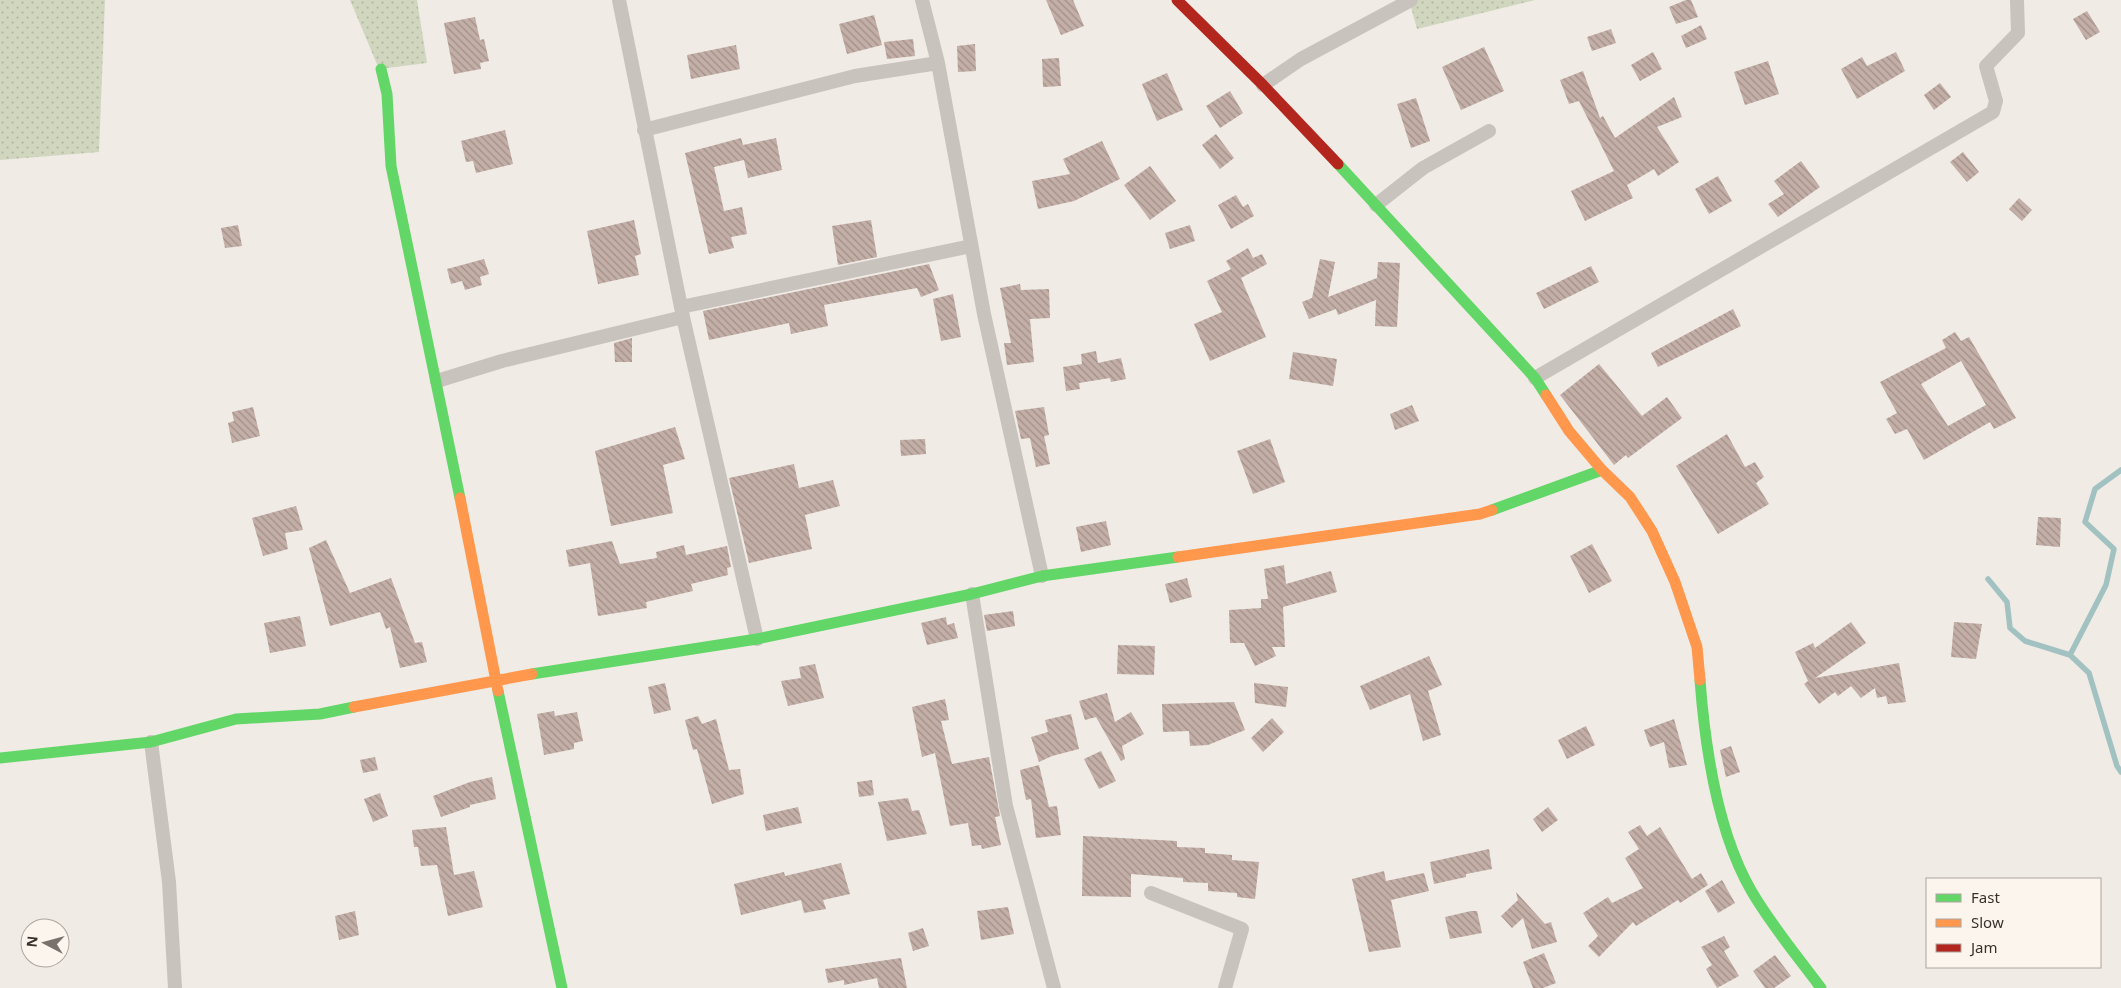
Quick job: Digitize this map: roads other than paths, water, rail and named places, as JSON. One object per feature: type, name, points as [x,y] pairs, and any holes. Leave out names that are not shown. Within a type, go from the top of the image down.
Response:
[{"type":"street","points":[[619,0],[682,312],[757,639]]},
{"type":"street","points":[[922,0],[938,63],[984,314],[1042,576]]},
{"type":"street","points":[[1176,0],[1264,85],[1535,378],[1569,432],[1602,470],[1630,497],[1652,531],[1674,582],[1697,648],[1704,735],[1728,838],[1752,892],[1821,988]]},
{"type":"street","points":[[1264,85],[1301,58],[1411,0]]},
{"type":"street","points":[[1535,378],[1993,112],[1996,101],[1986,66],[2018,33],[2017,0]]},
{"type":"street","points":[[644,130],[855,76],[938,63]]},
{"type":"street","points":[[381,69],[387,94],[391,166],[437,381],[496,680],[562,988]]},
{"type":"street","points":[[1376,205],[1423,168],[1489,131]]},
{"type":"street","points":[[437,381],[502,361],[682,312],[971,246]]},
{"type":"street","points":[[0,758],[151,742],[236,719],[320,714],[496,680],[757,639],[972,594],[1042,576],[1480,514],[1602,470]]},
{"type":"street","points":[[972,594],[1006,806],[1054,988]]},
{"type":"street","points":[[151,742],[168,882],[175,988]]},
{"type":"street","points":[[1151,893],[1242,929],[1225,988]]},
{"type":"waterway","points":[[2070,655],[2106,585],[2114,549],[2085,522],[2095,489],[2121,470]]},
{"type":"waterway","points":[[1988,579],[2007,602],[2010,628],[2025,641],[2070,655],[2089,673],[2117,766],[2121,772]]}]
